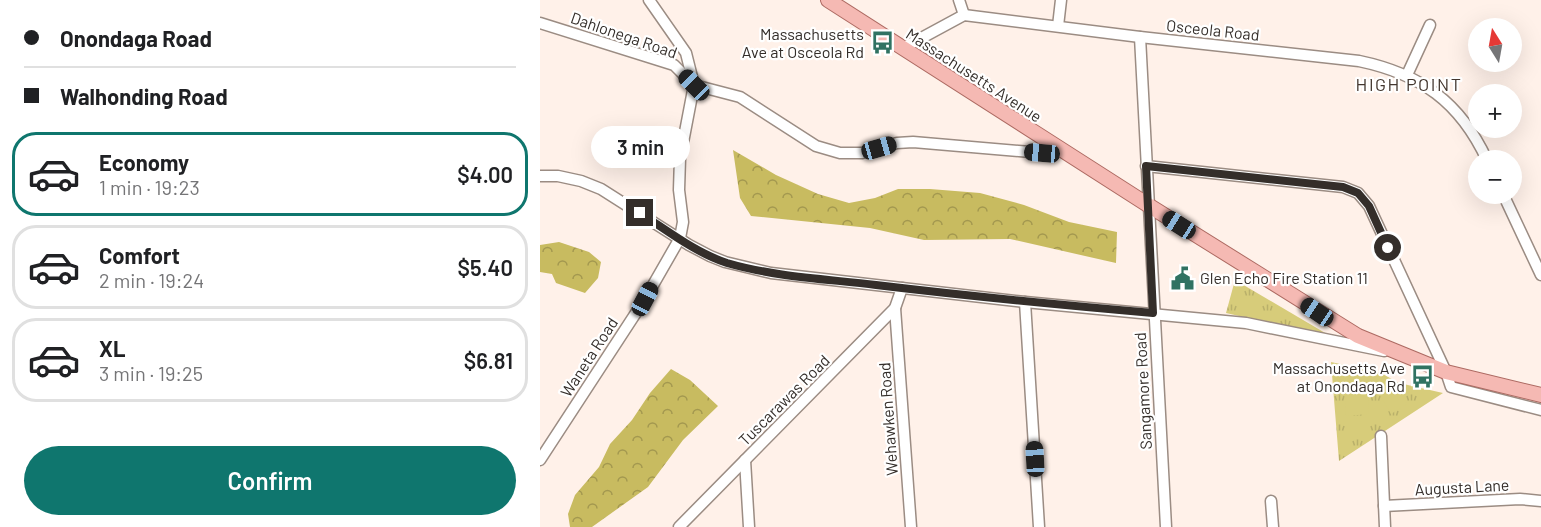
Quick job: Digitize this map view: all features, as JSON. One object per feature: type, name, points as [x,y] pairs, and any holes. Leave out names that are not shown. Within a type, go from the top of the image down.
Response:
[{"type":"main road","name":"Massachusetts Avenue","points":[[828,0],[1053,145],[1358,336],[1446,372],[1541,395]]},
{"type":"street","points":[[649,0],[686,53],[694,85],[680,158],[679,190],[683,222],[680,238]]},
{"type":"street","points":[[903,48],[964,15],[959,0]]},
{"type":"street","points":[[1058,26],[1061,0]]},
{"type":"street","name":"Osceola Road","points":[[964,15],[1359,61],[1388,67],[1407,75],[1446,102],[1465,123],[1482,150]]},
{"type":"street","name":"Dahlonega Road","points":[[540,23],[674,65],[694,85]]},
{"type":"street","points":[[1407,75],[1430,25]]},
{"type":"street","name":"Sangamore Road","points":[[1140,37],[1166,527]]},
{"type":"street","points":[[694,85],[740,97],[816,146],[840,153],[862,153],[897,143],[913,142],[1042,153],[1053,145]]},
{"type":"street","points":[[1146,166],[1343,187],[1358,193],[1369,206],[1446,372]]},
{"type":"street","points":[[540,176],[558,176],[581,181],[601,189],[680,238],[725,262],[771,273],[1025,302],[1246,323],[1399,354]]},
{"type":"street","points":[[1508,204],[1541,275]]},
{"type":"street","name":"Waneta Road","points":[[540,460],[645,299],[680,238]]},
{"type":"street","name":"Tuscarawas Road","points":[[679,527],[895,308],[902,288]]},
{"type":"street","points":[[1025,302],[1039,527]]},
{"type":"street","name":"Wehawken Road","points":[[895,308],[911,527]]},
{"type":"street","name":"Massachusetts Avenue","points":[[1446,372],[1450,387],[1541,410]]},
{"type":"street","points":[[1381,436],[1385,527]]},
{"type":"street","points":[[745,460],[749,527]]},
{"type":"street","name":"Augusta Lane","points":[[1384,506],[1520,499],[1541,501]]},
{"type":"street","points":[[1271,501],[1272,527]]},
{"type":"green space","points":[[733,150],[776,175],[818,194],[849,203],[875,198],[898,189],[980,193],[1024,205],[1069,222],[1117,232],[1116,263],[1010,239],[924,240],[870,228],[751,216],[740,198]]},
{"type":"green space","points":[[559,242],[589,252],[601,262],[598,278],[585,293],[556,283],[552,274],[540,272],[540,245]]},
{"type":"green space","points":[[1235,280],[1332,337],[1226,313]]},
{"type":"green space","points":[[1331,362],[1381,373],[1399,383],[1443,393],[1339,461]]},
{"type":"green space","points":[[671,369],[690,380],[718,406],[683,440],[648,487],[592,527],[570,527],[568,514],[575,495],[599,467],[610,444],[632,420],[650,393]]},
{"type":"green space","points":[[1366,370],[1369,414],[1346,416],[1343,372]]},
{"type":"green space","points":[[1396,385],[1407,404],[1391,414],[1380,395]]},
{"type":"place","name":"Massachusetts Ave at Osceola Rd","points":[[882,43]]},
{"type":"place","name":"Glen Echo Fire Station 11","points":[[1182,278]]},
{"type":"place","name":"Massachusetts Ave at Onondaga Rd","points":[[1423,377]]},
{"type":"district","name":"HIGH POINT","points":[[1409,85]]},
{"type":"route","points":[[640,213],[710,256],[771,273],[1025,302],[1153,313],[1146,166],[1343,187],[1358,193],[1369,206],[1388,248]]}]
